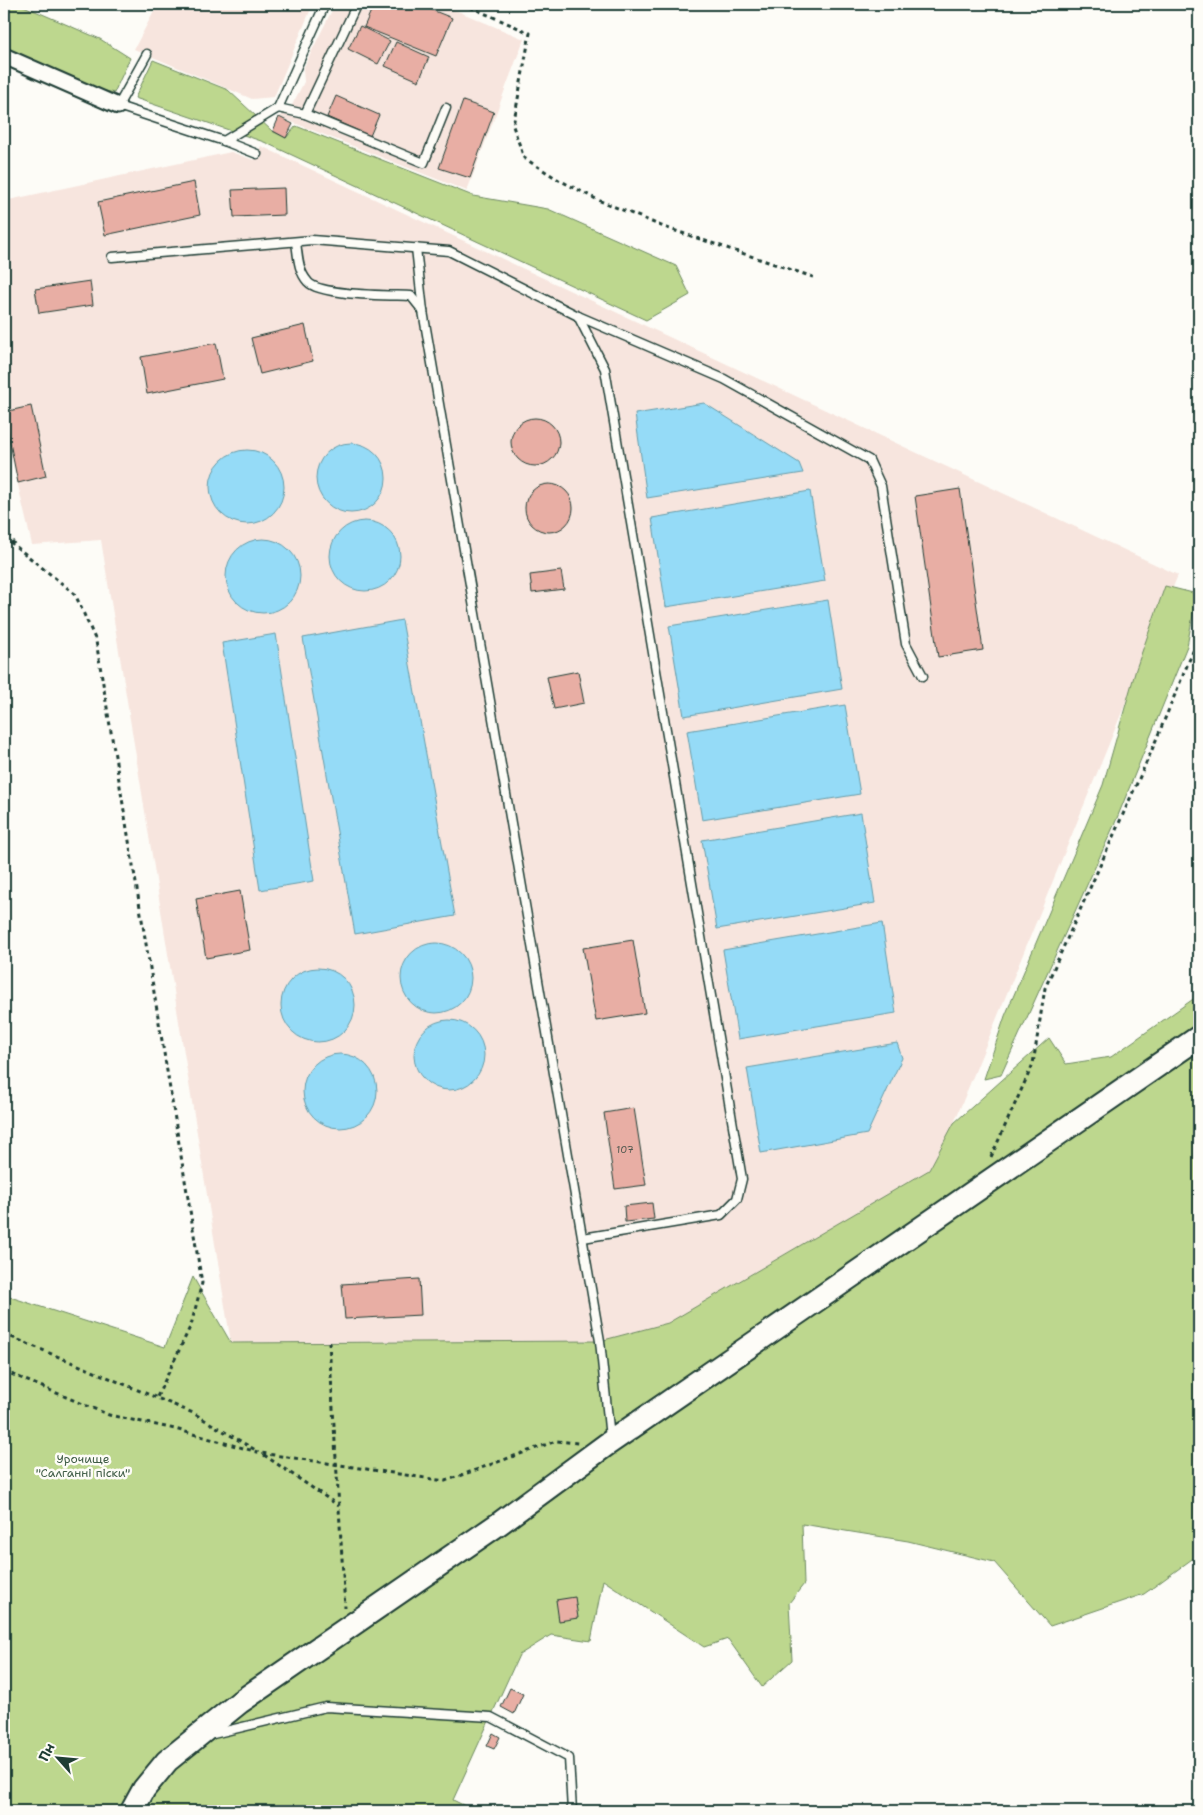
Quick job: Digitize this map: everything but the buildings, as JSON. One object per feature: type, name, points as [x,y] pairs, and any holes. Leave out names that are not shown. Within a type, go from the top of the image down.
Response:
[{"type":"street","points":[[4,56],[118,106]]},
{"type":"street","points":[[132,1811],[144,1789],[168,1761],[240,1702],[500,1523],[608,1444],[1199,1037]]},
{"type":"lane","points":[[224,141],[278,108],[325,4]]},
{"type":"lane","points":[[306,114],[354,10]]},
{"type":"lane","points":[[148,54],[118,106],[224,141],[257,154]]},
{"type":"lane","points":[[278,108],[306,114],[424,163],[446,108]]},
{"type":"lane","points":[[112,257],[312,240],[449,251],[578,316],[724,380],[869,460],[881,486],[906,644],[923,676]]},
{"type":"lane","points":[[296,242],[300,269],[309,284],[320,289],[354,294],[412,296],[423,311]]},
{"type":"lane","points":[[416,248],[423,311],[600,1341],[608,1444]]},
{"type":"lane","points":[[578,316],[605,369],[742,1179],[737,1199],[721,1214],[583,1238]]},
{"type":"lane","points":[[194,1738],[326,1707],[491,1717],[569,1758],[572,1811]]},
{"type":"path","points":[[463,4],[530,34],[513,126],[524,158],[559,180],[598,200],[664,227],[812,278]]},
{"type":"path","points":[[4,527],[16,548]]},
{"type":"path","points":[[4,537],[75,594],[96,641],[202,1283],[191,1325],[157,1397]]},
{"type":"path","points":[[990,1159],[1033,1064],[1044,988],[1152,752],[1199,637]]},
{"type":"path","points":[[4,1334],[93,1373],[193,1413],[261,1453],[339,1506]]},
{"type":"path","points":[[329,1342],[347,1629]]},
{"type":"path","points":[[4,1371],[109,1415],[175,1429],[261,1453],[445,1481],[556,1441],[608,1444]]},
{"type":"shaded area","points":[[158,4],[313,4],[274,97],[252,99],[134,49]]},
{"type":"shaded area","points":[[335,4],[441,4],[524,39],[467,191],[279,117],[289,111],[304,82],[303,69]]},
{"type":"shaded area","points":[[261,146],[1178,575],[954,1123],[929,1170],[668,1323],[600,1341],[231,1343],[101,540],[32,545],[4,425],[4,201],[231,152],[254,160]]},
{"type":"green space","points":[[4,4],[19,4],[100,39],[130,58],[114,93],[81,85],[4,53]]},
{"type":"green space","points":[[153,60],[228,90],[272,131],[286,138],[296,126],[473,196],[548,209],[676,266],[690,295],[646,320],[264,142],[135,98]]},
{"type":"green space","points":[[1165,586],[1197,594],[1187,646],[1115,823],[1001,1075],[984,1079],[1005,1016],[1103,785],[1136,669]]},
{"type":"green space","name":"Урочище \"Салганні піски\"","points":[[1199,995],[1199,1554],[1144,1594],[1050,1626],[994,1562],[908,1541],[802,1524],[804,1584],[789,1603],[792,1660],[762,1687],[728,1639],[704,1647],[603,1580],[591,1641],[551,1635],[519,1655],[453,1800],[475,1811],[4,1811],[4,1295],[165,1347],[193,1277],[231,1343],[600,1341],[668,1323],[929,1170],[954,1123],[1049,1038],[1066,1064],[1111,1057]]},
{"type":"water","points":[[704,403],[799,463],[803,473],[647,498],[635,414]]},
{"type":"water","points":[[351,443],[364,446],[376,453],[383,465],[386,478],[383,491],[376,503],[364,510],[351,513],[338,510],[326,503],[319,491],[316,478],[319,465],[326,453],[338,446]]},
{"type":"water","points":[[247,450],[261,453],[273,461],[281,473],[284,487],[281,501],[273,513],[261,521],[247,524],[233,521],[221,513],[213,501],[210,487],[213,473],[221,461],[233,453]]},
{"type":"water","points":[[810,491],[825,581],[666,607],[652,518]]},
{"type":"water","points":[[365,521],[378,524],[390,531],[397,543],[400,556],[397,569],[390,581],[378,588],[365,591],[352,588],[340,581],[333,569],[330,556],[333,543],[340,531],[352,524]]},
{"type":"water","points":[[256,539],[270,539],[284,545],[294,555],[300,569],[300,583],[294,597],[284,607],[270,613],[256,613],[242,607],[232,597],[226,583],[226,569],[232,555],[242,545]]},
{"type":"water","points":[[828,600],[842,689],[684,716],[669,626]]},
{"type":"water","points":[[402,620],[455,916],[355,934],[303,638]]},
{"type":"water","points":[[276,634],[314,881],[260,890],[222,643]]},
{"type":"water","points":[[845,705],[860,794],[702,820],[687,731]]},
{"type":"water","points":[[861,813],[875,903],[717,929],[702,840]]},
{"type":"water","points":[[882,923],[896,1013],[738,1039],[723,950]]},
{"type":"water","points":[[436,943],[449,946],[461,953],[468,965],[471,978],[468,991],[461,1003],[449,1010],[436,1013],[423,1010],[411,1003],[404,991],[401,978],[404,965],[411,953],[423,946]]},
{"type":"water","points":[[311,968],[325,968],[339,974],[349,984],[355,998],[355,1012],[349,1026],[339,1036],[325,1042],[311,1042],[297,1036],[287,1026],[281,1012],[281,998],[287,984],[297,974]]},
{"type":"water","points":[[449,1020],[462,1023],[474,1030],[481,1042],[484,1055],[481,1068],[474,1080],[462,1087],[449,1090],[436,1087],[424,1080],[417,1068],[414,1055],[417,1042],[424,1030],[436,1023]]},
{"type":"water","points":[[897,1043],[902,1058],[867,1134],[761,1153],[747,1068]]},
{"type":"water","points":[[333,1054],[347,1054],[361,1060],[371,1070],[377,1084],[377,1098],[371,1112],[361,1122],[347,1128],[333,1128],[319,1122],[309,1112],[303,1098],[303,1084],[309,1070],[319,1060]]}]
